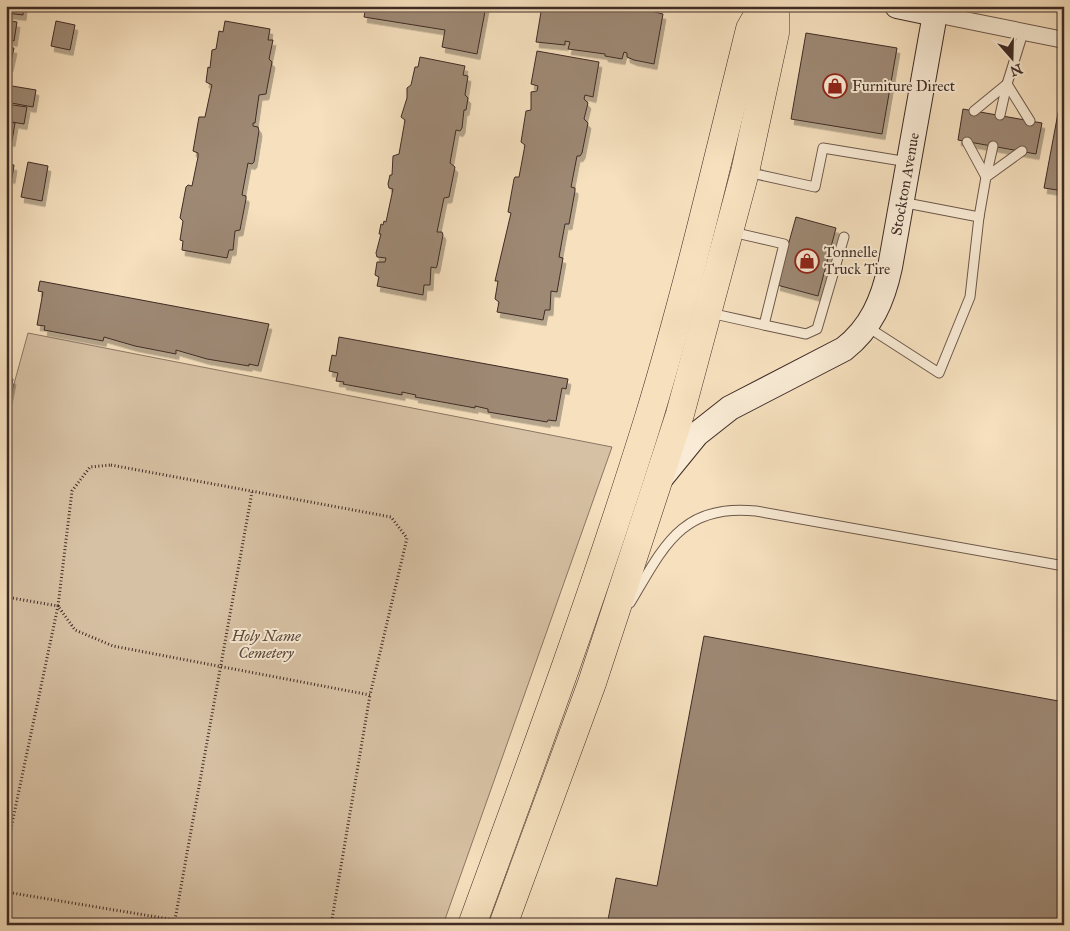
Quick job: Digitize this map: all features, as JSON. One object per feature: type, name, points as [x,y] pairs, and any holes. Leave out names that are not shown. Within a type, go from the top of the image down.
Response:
[{"type":"highway","points":[[472,925],[586,611],[633,467],[690,269],[750,29],[763,6]]},
{"type":"highway","points":[[503,925],[604,648],[659,482],[708,313],[745,172],[776,33],[775,6]]},
{"type":"main road","points":[[897,6],[935,14]]},
{"type":"main road","name":"Stockton Avenue","points":[[659,482],[705,426],[730,408],[836,354],[852,342],[866,326],[878,307],[885,289],[935,14]]},
{"type":"street","points":[[935,14],[1064,40]]},
{"type":"lane","points":[[1000,116],[1007,84],[1023,33]]},
{"type":"lane","points":[[974,111],[1007,84]]},
{"type":"lane","points":[[1007,84],[1030,121]]},
{"type":"lane","points":[[967,142],[986,177]]},
{"type":"lane","points":[[866,326],[939,373],[970,297],[979,217],[993,146]]},
{"type":"lane","points":[[745,172],[815,187],[823,148],[908,162]]},
{"type":"lane","points":[[986,177],[1022,151]]},
{"type":"lane","points":[[901,202],[979,217]]},
{"type":"lane","points":[[730,231],[784,244],[764,325]]},
{"type":"lane","points":[[708,313],[806,334],[817,329],[844,237]]},
{"type":"lane","points":[[604,648],[663,548],[677,532],[700,518],[727,510],[746,510],[1064,566]]},
{"type":"path","points":[[6,852],[58,606],[72,490],[90,467],[111,465],[391,517],[407,538],[370,696],[331,925]]},
{"type":"path","points":[[6,892],[175,920],[252,491]]},
{"type":"path","points":[[6,597],[58,606],[75,630],[113,646],[370,696]]},
{"type":"green space","name":"Holy Name Cemetery","points":[[28,333],[612,447],[443,925],[6,925],[6,413]]},
{"type":"building","points":[[6,6],[24,6],[23,15],[6,13]]},
{"type":"building","points":[[366,6],[486,6],[477,54],[442,47],[445,30],[364,17]]},
{"type":"building","points":[[542,6],[630,6],[663,14],[654,64],[634,60],[627,57],[627,53],[624,52],[622,59],[605,56],[605,54],[568,49],[570,42],[565,41],[565,45],[536,42]]},
{"type":"building","points":[[6,20],[17,22],[14,41],[6,39]]},
{"type":"building","points":[[56,21],[75,25],[70,50],[51,46]]},
{"type":"building","points":[[225,21],[270,29],[268,40],[273,40],[269,59],[272,62],[266,94],[259,95],[255,123],[253,123],[253,126],[258,127],[259,131],[254,162],[252,164],[248,163],[242,195],[246,196],[246,199],[240,230],[235,231],[233,250],[229,250],[227,258],[182,250],[183,241],[180,240],[183,221],[180,218],[186,187],[188,185],[192,186],[198,157],[198,153],[193,151],[199,117],[205,117],[212,85],[206,82],[208,67],[210,68],[212,50],[216,49],[219,31],[223,32]]},
{"type":"building","points":[[806,33],[897,48],[882,134],[791,119]]},
{"type":"building","points":[[6,47],[14,48],[10,66],[6,66]]},
{"type":"building","points":[[537,51],[599,62],[593,97],[585,95],[584,99],[588,103],[584,119],[588,123],[582,153],[580,156],[577,156],[571,187],[575,188],[575,191],[569,224],[565,224],[559,257],[563,258],[557,292],[551,291],[550,310],[545,310],[543,320],[497,312],[499,302],[495,299],[498,281],[495,281],[511,213],[508,212],[514,179],[519,177],[525,145],[521,142],[526,111],[531,110],[531,92],[537,91],[538,86],[531,84]]},
{"type":"building","points":[[420,57],[465,66],[463,75],[468,76],[465,95],[468,98],[466,110],[464,110],[462,128],[460,131],[456,130],[450,163],[455,167],[449,197],[444,198],[437,232],[442,232],[443,235],[437,266],[436,268],[431,267],[430,285],[424,285],[423,295],[377,286],[379,277],[375,275],[377,262],[385,262],[386,258],[377,257],[376,253],[381,234],[379,234],[381,224],[383,225],[384,221],[386,222],[393,189],[389,188],[388,184],[390,175],[392,175],[393,156],[399,154],[405,120],[401,117],[407,98],[407,88],[411,85],[415,67],[418,67]]},
{"type":"building","points":[[1064,81],[1064,191],[1044,188]]},
{"type":"building","points":[[6,85],[36,90],[33,107],[6,102]]},
{"type":"building","points":[[6,104],[27,107],[24,124],[6,121]]},
{"type":"building","points":[[963,109],[1042,123],[1036,154],[958,140]]},
{"type":"building","points":[[6,122],[15,123],[12,141],[6,140]]},
{"type":"building","points":[[28,162],[48,166],[42,201],[21,197]]},
{"type":"building","points":[[6,164],[14,165],[12,178],[6,177]]},
{"type":"building","points":[[796,217],[836,228],[818,296],[777,285]]},
{"type":"building","points":[[40,281],[269,324],[258,366],[207,359],[176,350],[176,354],[135,346],[104,337],[103,341],[44,330],[45,326],[37,325],[43,292],[38,291]]},
{"type":"building","points":[[339,337],[568,379],[566,389],[562,388],[556,421],[548,420],[547,422],[488,412],[488,409],[475,406],[475,408],[415,397],[416,395],[402,392],[402,395],[343,384],[344,382],[336,381],[338,373],[329,371],[332,355],[336,356]]},
{"type":"building","points":[[6,378],[13,379],[9,399],[6,398]]},
{"type":"building","points":[[704,636],[1064,702],[1064,925],[607,925],[616,878],[657,886]]},
{"type":"place","name":"Furniture Direct","points":[[835,86]]},
{"type":"place","name":"Tonnelle Truck Tire","points":[[807,261]]}]
